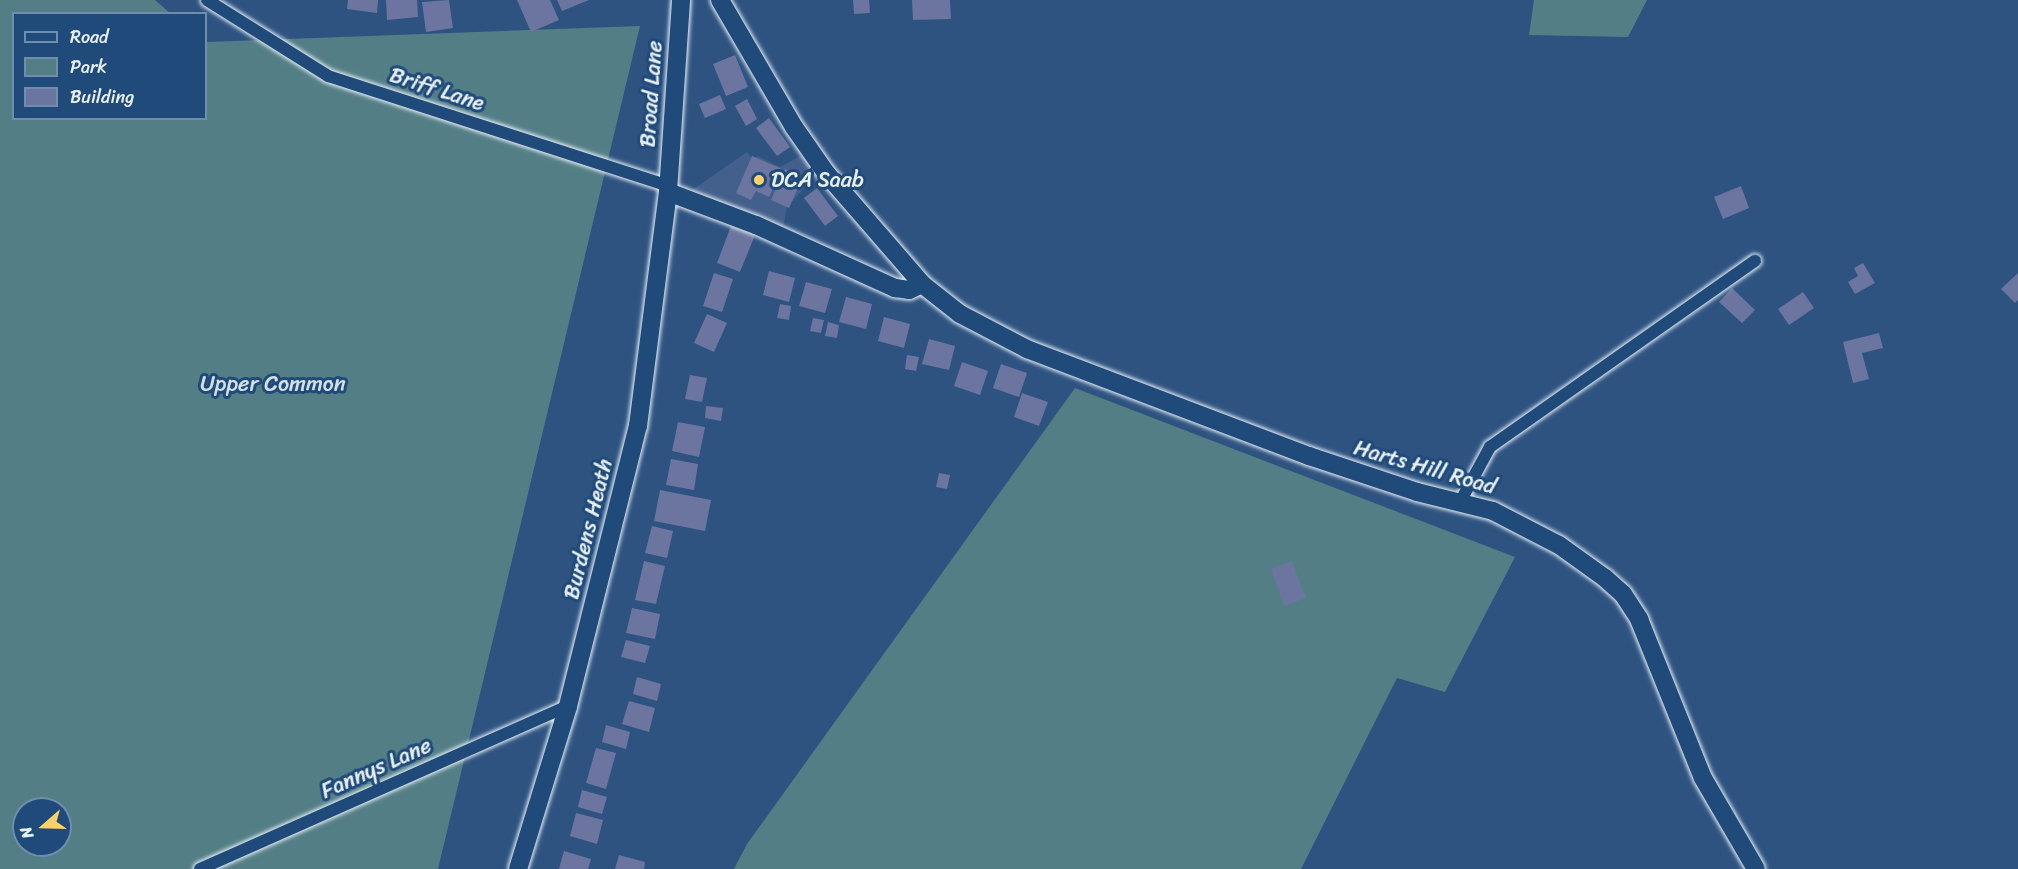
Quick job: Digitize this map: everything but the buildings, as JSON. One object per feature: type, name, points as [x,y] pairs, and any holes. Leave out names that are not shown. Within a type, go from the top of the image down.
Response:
[{"type":"street","name":"Briff Lane","points":[[207,0],[328,76],[668,189]]},
{"type":"street","name":"Broad Lane","points":[[668,189],[681,0]]},
{"type":"street","name":"Harts Hill Road","points":[[720,0],[794,127],[826,173],[922,284],[960,314],[1027,349],[1372,479],[1493,511],[1532,530],[1579,558],[1623,594],[1648,639],[1703,778],[1756,869]]},
{"type":"street","points":[[668,189],[756,225],[895,288],[909,290],[922,284]]},
{"type":"street","name":"Burdens Heath","points":[[518,869],[568,706],[638,426],[668,189]]},
{"type":"street","points":[[1460,502],[1490,447],[1755,261]]},
{"type":"street","name":"Fannys Lane","points":[[200,869],[568,706]]},
{"type":"shaded area","points":[[747,152],[752,159],[758,156],[780,167],[802,155],[815,176],[787,207],[783,228],[688,193]]},
{"type":"green space","name":"Upper Common","points":[[0,0],[155,0],[169,12],[12,12],[12,120],[207,120],[207,42],[640,26],[438,869],[0,869]]},
{"type":"green space","points":[[1534,0],[1647,0],[1628,37],[1529,35]]},
{"type":"green space","points":[[1075,388],[1515,557],[1445,692],[1397,678],[1301,869],[734,869],[747,844]]},
{"type":"place","name":"DCA Saab","points":[[759,180]]}]
